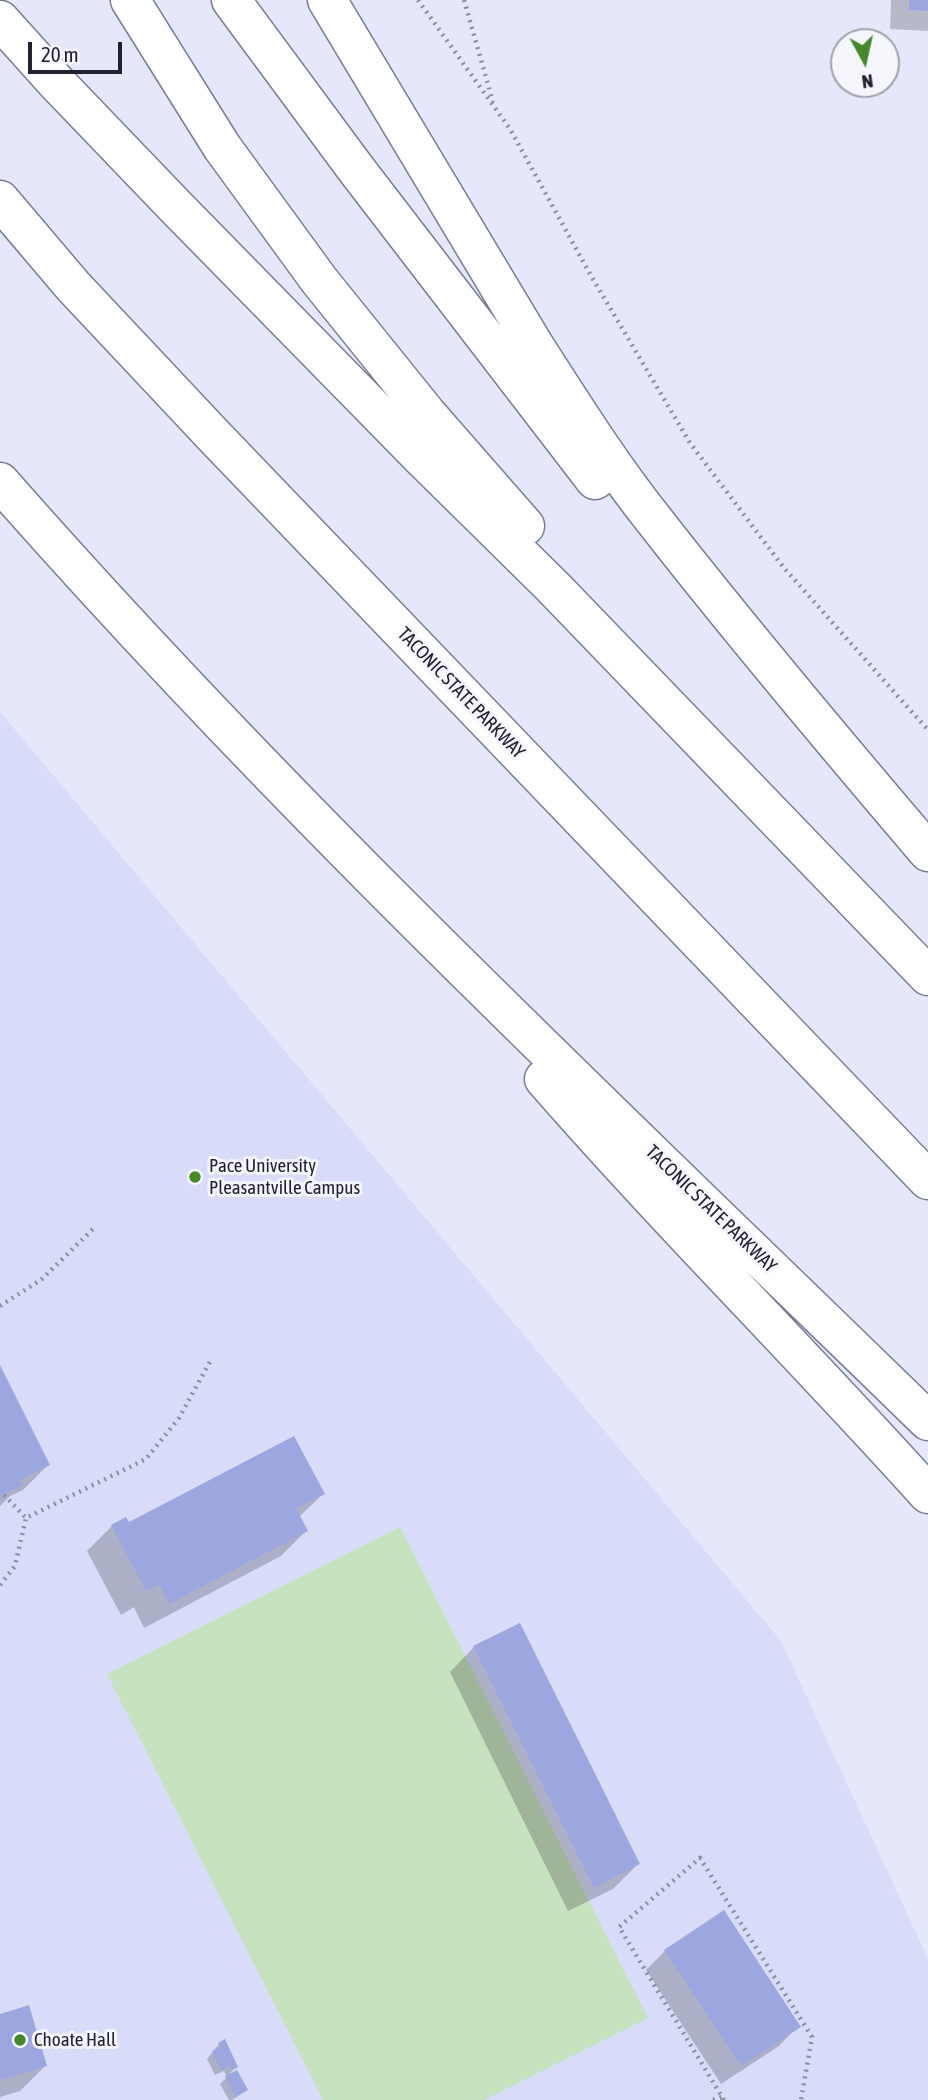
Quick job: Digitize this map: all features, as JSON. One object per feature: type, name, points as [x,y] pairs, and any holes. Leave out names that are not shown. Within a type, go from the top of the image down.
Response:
[{"type":"main road","points":[[130,0],[222,147],[312,270],[419,404],[525,525],[553,587]]},
{"type":"main road","points":[[231,0],[612,503],[652,519]]},
{"type":"main road","points":[[327,0],[534,345],[652,519],[928,852]]},
{"type":"main road","points":[[0,20],[174,205],[421,457],[553,587],[928,976]]},
{"type":"main road","name":"TACONIC STATE PARKWAY","points":[[0,201],[73,286],[213,435],[928,1180]]},
{"type":"main road","name":"TACONIC STATE PARKWAY","points":[[0,482],[104,600],[340,846],[928,1421]]},
{"type":"main road","points":[[420,925],[528,1060],[603,1146],[928,1494]]},
{"type":"path","points":[[418,0],[510,129],[590,274],[690,443],[784,568],[928,730]]},
{"type":"path","points":[[464,0],[494,107]]},
{"type":"path","points":[[0,1306],[42,1279],[96,1226]]},
{"type":"path","points":[[26,1518],[146,1459],[179,1418],[211,1360]]},
{"type":"path","points":[[4,1495],[26,1518]]},
{"type":"path","points":[[0,1585],[15,1566],[26,1518]]},
{"type":"path","points":[[713,2100],[723,2098],[619,1927],[700,1858],[812,2036],[801,2100]]},
{"type":"shaded area","name":"Pace University Pleasantville Campus","points":[[0,712],[781,1641],[928,1959],[928,2100],[0,2100]]},
{"type":"green space","points":[[400,1527],[648,2018],[484,2100],[323,2100],[107,1674]]},
{"type":"building","points":[[909,0],[928,0],[928,11],[909,10]]},
{"type":"building","points":[[0,1365],[50,1465],[20,1480],[23,1485],[0,1496]]},
{"type":"building","points":[[294,1436],[325,1494],[296,1508],[308,1531],[169,1604],[159,1584],[146,1591],[111,1525],[126,1517],[129,1522]]},
{"type":"building","points":[[520,1623],[640,1864],[594,1888],[473,1646]]},
{"type":"building","points":[[724,1910],[801,2027],[741,2066],[664,1950]]},
{"type":"building","name":"Choate Hall","points":[[29,2005],[47,2066],[0,2080],[0,2014]]},
{"type":"building","points":[[225,2039],[238,2067],[232,2070],[230,2066],[221,2070],[212,2051],[221,2047],[218,2043]]},
{"type":"building","points":[[237,2070],[248,2090],[236,2097],[225,2076]]},
{"type":"place","name":"Pace University Pleasantville Campus","points":[[195,1177]]},
{"type":"place","name":"Choate Hall","points":[[20,2040]]}]
